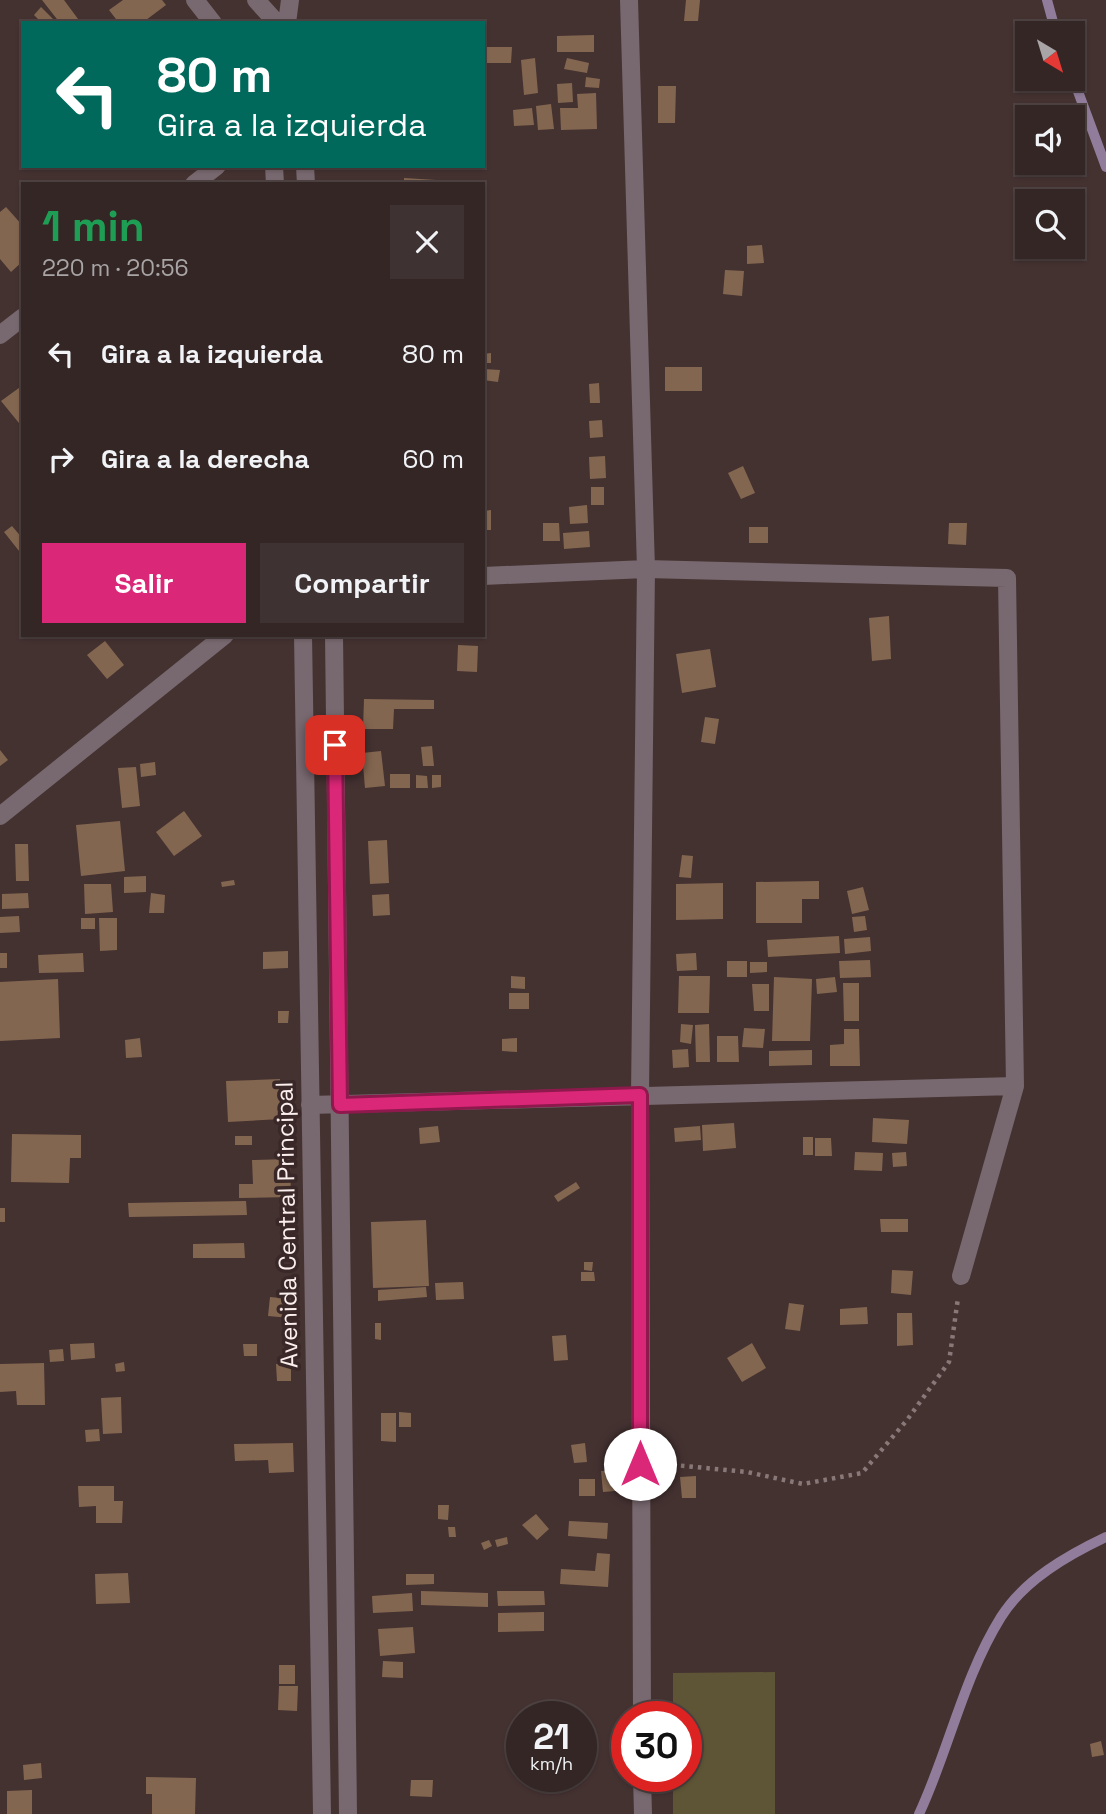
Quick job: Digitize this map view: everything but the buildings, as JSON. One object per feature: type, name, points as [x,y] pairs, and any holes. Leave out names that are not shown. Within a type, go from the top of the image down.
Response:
[{"type":"street","points":[[195,0],[211,21]]},
{"type":"street","points":[[256,0],[275,21]]},
{"type":"street","points":[[287,21],[290,0]]},
{"type":"street","points":[[629,0],[646,569],[640,1095],[642,1701]]},
{"type":"street","points":[[196,182],[214,168]]},
{"type":"street","points":[[0,335],[21,319]]},
{"type":"street","points":[[485,576],[646,569],[1007,578],[1015,1086],[961,1276]]},
{"type":"street","points":[[0,816],[223,637]]},
{"type":"street","name":"Avenida Central Principal","points":[[303,637],[321,1814]]},
{"type":"street","points":[[334,637],[348,1814]]},
{"type":"street","points":[[310,1105],[1015,1086]]},
{"type":"street","points":[[642,1792],[643,1814]]},
{"type":"path","points":[[640,1464],[747,1472],[803,1484],[862,1474],[907,1420],[949,1362],[961,1276]]},
{"type":"shaded area","points":[[775,1672],[775,1814],[673,1814],[673,1792],[702,1792],[702,1701],[673,1701],[673,1673]]},
{"type":"waterway","points":[[1047,0],[1053,21]]},
{"type":"waterway","points":[[1078,91],[1106,167]]},
{"type":"waterway","points":[[919,1814],[966,1689],[1001,1617],[1034,1580],[1062,1560],[1106,1537]]},
{"type":"route","points":[[335,745],[340,1105],[640,1095],[640,1464]]}]
